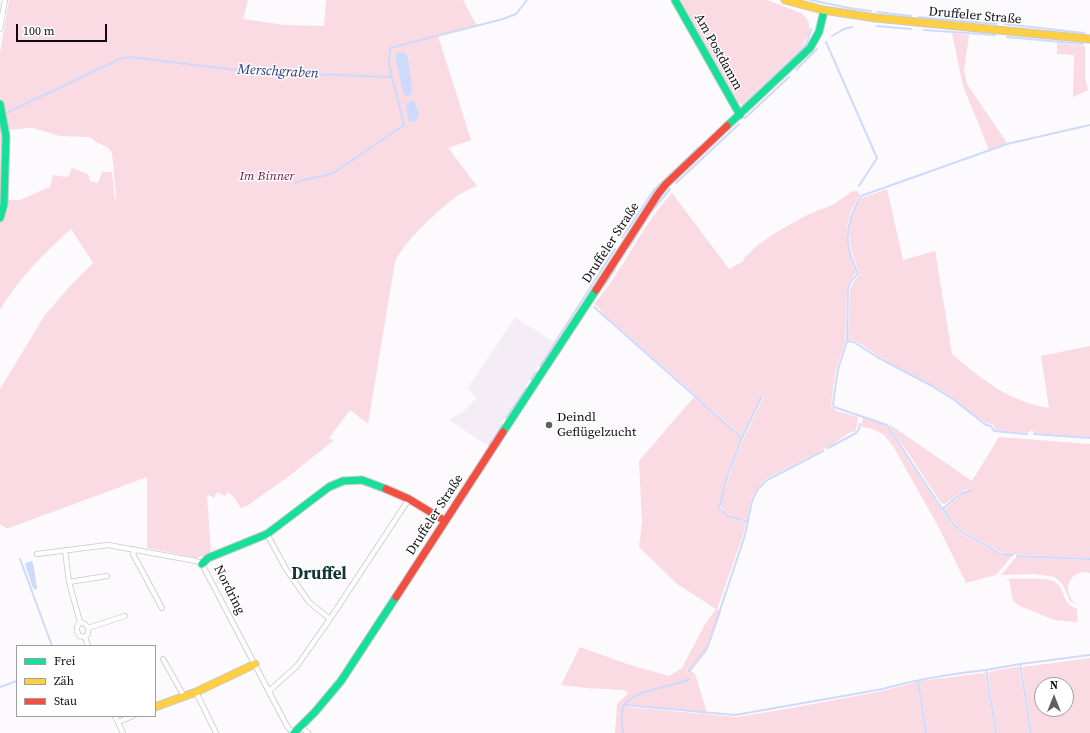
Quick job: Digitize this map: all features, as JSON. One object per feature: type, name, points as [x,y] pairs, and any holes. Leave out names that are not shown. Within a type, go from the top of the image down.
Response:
[{"type":"street","points":[[0,29],[4,0]]},
{"type":"street","name":"Am Postdamm","points":[[675,0],[740,115]]},
{"type":"street","points":[[785,0],[824,11]]},
{"type":"street","name":"Druffeler Straße","points":[[293,733],[301,727],[341,681],[658,194],[666,184],[810,48],[819,32],[824,11],[915,23],[1090,39]]},
{"type":"street","points":[[0,104],[6,136],[4,204],[0,218]]},
{"type":"street","name":"Nordring","points":[[293,733],[287,726],[202,564],[208,558],[267,534],[329,487],[343,481],[362,480],[409,499],[445,521]]},
{"type":"street","points":[[269,691],[297,666],[330,619],[409,499]]},
{"type":"street","points":[[267,534],[286,569],[309,602],[330,619]]},
{"type":"street","points":[[37,554],[108,545],[196,561],[202,564]]},
{"type":"street","points":[[134,549],[133,554],[162,608]]},
{"type":"street","points":[[65,550],[69,582],[80,622],[76,631],[79,636],[85,637]]},
{"type":"street","points":[[69,582],[107,576]]},
{"type":"street","points":[[88,628],[125,616]]},
{"type":"street","points":[[80,622],[85,624],[88,628],[88,634],[85,637]]},
{"type":"street","points":[[85,637],[88,645]]},
{"type":"street","points":[[162,659],[184,696]]},
{"type":"street","points":[[156,707],[196,692],[255,664]]},
{"type":"street","points":[[196,692],[216,733]]},
{"type":"street","points":[[116,717],[123,733]]},
{"type":"street","points":[[118,722],[130,717]]},
{"type":"street","points":[[301,727],[308,733]]},
{"type":"shaded area","points":[[515,317],[554,342],[487,445],[449,420],[464,411],[476,398],[468,388]]},
{"type":"green space","name":"Im Binner","points":[[9,0],[248,0],[243,19],[285,25],[324,26],[326,0],[463,0],[477,26],[438,36],[471,140],[448,148],[477,186],[460,194],[443,207],[414,235],[399,254],[395,262],[368,424],[350,410],[329,438],[333,441],[289,476],[247,506],[241,508],[232,495],[227,492],[225,496],[217,492],[214,498],[207,494],[211,553],[197,558],[147,548],[147,477],[9,528],[6,528],[0,524],[0,389],[45,315],[69,287],[93,263],[71,229],[23,277],[0,310],[0,224],[2,221],[6,200],[20,200],[50,187],[53,175],[68,177],[72,168],[88,174],[90,181],[98,183],[102,172],[112,172],[115,201],[116,196],[112,152],[107,147],[96,142],[90,137],[60,136],[33,128],[26,128],[2,131],[3,139],[0,208],[0,53]]},
{"type":"green space","points":[[681,0],[767,0],[801,13],[809,23],[808,35],[801,48],[742,104],[736,102],[681,4]]},
{"type":"green space","points":[[952,33],[969,35],[964,71],[967,84],[1007,143],[989,150],[963,86]]},
{"type":"green space","points":[[1057,43],[1085,46],[1085,78],[1088,90],[1073,97],[1074,55],[1057,54]]},
{"type":"green space","points":[[887,189],[903,260],[935,251],[952,354],[974,372],[1009,395],[1022,401],[1049,408],[1041,356],[1090,346],[1090,437],[1034,433],[1032,430],[1028,433],[995,430],[994,425],[978,418],[959,403],[925,381],[885,360],[859,343],[848,340],[850,289],[854,281],[860,275],[853,255],[849,236],[851,217],[862,198]]},
{"type":"green space","points":[[854,190],[860,195],[854,205],[847,224],[847,243],[856,273],[850,280],[847,288],[845,343],[836,369],[831,404],[835,410],[858,417],[856,431],[849,433],[830,446],[765,479],[751,500],[747,520],[735,518],[725,512],[720,505],[734,461],[764,396],[762,395],[742,436],[600,311],[601,310],[594,304],[605,291],[651,219],[672,193],[729,269],[744,261],[743,259],[758,245],[775,233],[807,215],[834,204]]},
{"type":"green space","points":[[694,397],[741,438],[718,508],[728,517],[746,523],[717,609],[721,612],[707,651],[691,671],[695,674],[707,712],[628,705],[627,707],[737,717],[883,691],[917,682],[925,733],[615,733],[617,704],[628,693],[624,690],[561,685],[580,647],[627,664],[669,676],[682,668],[704,626],[716,609],[677,584],[639,547],[642,523],[639,461]]},
{"type":"green space","points":[[863,418],[880,423],[887,427],[950,523],[961,533],[1003,556],[1012,556],[996,575],[966,583],[938,526],[893,446],[884,435],[870,428],[861,427]]},
{"type":"green space","points":[[889,424],[972,481],[999,437],[1090,444],[1090,558],[1004,554],[963,531],[952,521],[944,510],[969,488],[962,491],[944,504],[941,503],[894,434]]},
{"type":"green space","points":[[1016,557],[1090,560],[1090,573],[1083,572],[1077,574],[1069,582],[1069,594],[1077,605],[1070,601],[1063,585],[1055,577],[1033,574],[1001,575]]},
{"type":"green space","points":[[1005,579],[1037,579],[1053,581],[1060,587],[1068,603],[1077,609],[1077,622],[1054,620],[1018,605],[1013,600],[1009,580]]},
{"type":"green space","points":[[1090,658],[1090,733],[1032,733],[1022,667]]},
{"type":"green space","points":[[1019,667],[1030,733],[997,733],[988,672]]},
{"type":"green space","points":[[985,673],[995,733],[927,733],[919,681]]},
{"type":"water","points":[[398,52],[405,53],[408,57],[412,91],[411,95],[405,96],[402,89],[396,59]]},
{"type":"water","points":[[413,101],[417,108],[418,116],[416,121],[412,122],[408,121],[406,103]]},
{"type":"water","points":[[32,561],[37,588],[36,590],[33,588],[25,564]]},
{"type":"waterway","name":"Merschgraben","points":[[4,114],[122,58],[130,57],[253,72],[392,77],[389,62],[390,48],[503,19],[516,14],[527,0]]},
{"type":"waterway","points":[[810,0],[871,11]]},
{"type":"waterway","points":[[877,12],[911,16]]},
{"type":"waterway","points":[[919,17],[996,24]]},
{"type":"waterway","points":[[1005,24],[1084,33]]},
{"type":"waterway","points":[[877,26],[911,29]]},
{"type":"waterway","points":[[832,36],[844,29],[852,27]]},
{"type":"waterway","points":[[743,105],[803,48],[807,42],[811,29]]},
{"type":"waterway","points":[[924,30],[995,35]]},
{"type":"waterway","points":[[1007,37],[1083,44]]},
{"type":"waterway","points":[[826,42],[877,158],[859,186]]},
{"type":"waterway","points":[[796,70],[817,49]]},
{"type":"waterway","points":[[295,183],[335,172],[404,125],[392,77]]},
{"type":"waterway","points":[[745,118],[789,77]]},
{"type":"waterway","points":[[676,183],[739,124]]},
{"type":"waterway","points":[[971,491],[962,493],[942,509],[887,425],[834,407],[833,404],[838,369],[847,341],[848,288],[851,281],[858,274],[848,246],[848,231],[851,217],[861,196],[1007,144],[1090,125]]},
{"type":"waterway","points":[[622,238],[654,190],[699,147]]},
{"type":"waterway","points":[[629,247],[651,212],[670,189]]},
{"type":"waterway","points":[[540,366],[615,249]]},
{"type":"waterway","points":[[620,260],[625,253]]},
{"type":"waterway","points":[[604,286],[615,269]]},
{"type":"waterway","points":[[594,307],[742,438],[728,474],[719,508],[728,516],[748,522]]},
{"type":"waterway","points":[[847,341],[854,342],[877,357],[932,386],[954,400],[986,425],[991,426],[994,431],[1027,434]]},
{"type":"waterway","points":[[531,379],[536,372]]},
{"type":"waterway","points":[[506,418],[526,388]]},
{"type":"waterway","points":[[742,438],[762,396]]},
{"type":"waterway","points":[[828,448],[856,433],[860,424]]},
{"type":"waterway","points":[[489,445],[502,425]]},
{"type":"waterway","points":[[1034,434],[1090,438]]},
{"type":"waterway","points":[[689,671],[708,646],[745,535],[752,501],[758,489],[767,480],[823,451]]},
{"type":"waterway","points":[[943,509],[951,522],[962,532],[1003,555],[1013,555]]},
{"type":"waterway","points":[[1017,556],[1090,559]]},
{"type":"waterway","points":[[20,559],[52,645]]},
{"type":"waterway","points":[[1020,664],[1090,655]]},
{"type":"waterway","points":[[986,670],[1020,664],[1031,733]]},
{"type":"waterway","points":[[624,705],[735,715],[883,689],[934,677],[986,670],[996,733]]},
{"type":"waterway","points":[[623,733],[622,714],[623,708],[627,702],[642,693],[689,679]]},
{"type":"waterway","points":[[0,687],[16,681]]},
{"type":"waterway","points":[[918,681],[926,733]]},
{"type":"traffic: fast","points":[[675,0],[740,115]]},
{"type":"traffic: fast","points":[[727,126],[810,48],[819,32],[824,11]]},
{"type":"traffic: fast","points":[[0,104],[6,136],[4,204],[0,218]]},
{"type":"traffic: fast","points":[[503,432],[596,290]]},
{"type":"traffic: fast","points":[[202,564],[208,558],[267,534],[329,487],[343,481],[362,480],[386,489]]},
{"type":"traffic: fast","points":[[294,733],[315,712],[341,681],[396,597]]},
{"type":"traffic: slow","points":[[785,0],[823,10],[876,18],[1090,39]]},
{"type":"traffic: slow","points":[[156,707],[196,692],[255,664]]},
{"type":"traffic: jam","points":[[596,290],[658,194],[666,184],[727,126]]},
{"type":"traffic: jam","points":[[396,597],[503,432]]},
{"type":"traffic: jam","points":[[386,489],[409,499],[445,521]]},
{"type":"place","name":"Deindl Geflügelzucht","points":[[549,425]]},
{"type":"district","name":"Druffel","points":[[319,575]]}]
